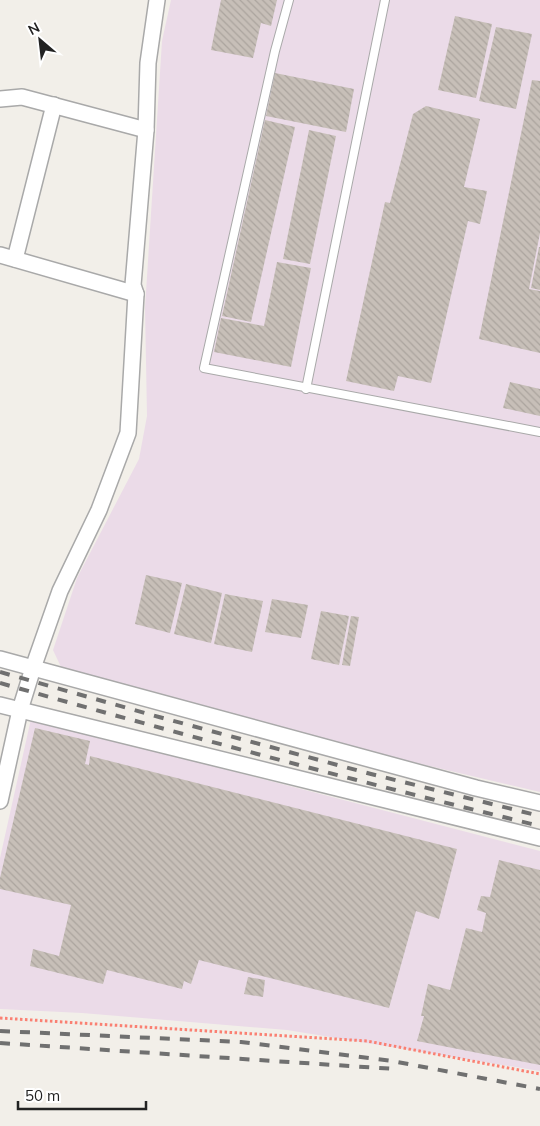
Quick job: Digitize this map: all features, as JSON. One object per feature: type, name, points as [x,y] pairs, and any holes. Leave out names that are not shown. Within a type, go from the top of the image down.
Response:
[{"type":"street","points":[[0,801],[20,710],[33,668],[60,591],[99,510],[128,433],[136,294],[133,285],[146,130],[148,63],[157,0]]},
{"type":"street","points":[[0,99],[22,97],[146,130]]},
{"type":"street","points":[[54,105],[7,257],[136,294]]},
{"type":"street","points":[[0,659],[476,788],[540,803]]},
{"type":"street","points":[[0,705],[540,838]]},
{"type":"lane","points":[[288,0],[204,368],[540,432]]},
{"type":"lane","points":[[306,388],[385,0]]},
{"type":"path","points":[[0,1018],[367,1040],[540,1074]]},
{"type":"shaded area","points":[[171,0],[540,0],[540,792],[387,756],[61,667],[53,650],[77,578],[139,459],[147,416],[145,308],[162,41]]},
{"type":"shaded area","points":[[31,719],[540,851],[540,1071],[287,1030],[82,1013],[0,1009],[0,858]]},
{"type":"building","points":[[221,0],[277,0],[271,26],[261,23],[253,58],[211,50]]},
{"type":"building","points":[[455,16],[492,24],[476,98],[438,90]]},
{"type":"building","points":[[496,27],[532,34],[516,109],[479,101]]},
{"type":"building","points":[[275,73],[354,89],[346,132],[266,116]]},
{"type":"building","points":[[532,80],[540,81],[540,233],[529,289],[540,291],[540,353],[479,339]]},
{"type":"building","points":[[426,106],[480,119],[464,187],[487,191],[480,224],[468,221],[431,383],[398,376],[394,391],[346,381],[385,202],[390,203],[413,114]]},
{"type":"building","points":[[265,120],[295,127],[251,322],[222,316]]},
{"type":"building","points":[[309,130],[336,136],[310,264],[283,259]]},
{"type":"building","points":[[540,247],[540,290],[531,288]]},
{"type":"building","points":[[277,262],[311,268],[291,367],[214,352],[221,318],[264,326]]},
{"type":"building","points":[[510,382],[540,389],[540,416],[503,408]]},
{"type":"building","points":[[146,575],[182,583],[170,633],[135,624]]},
{"type":"building","points":[[186,584],[222,593],[211,643],[174,634]]},
{"type":"building","points":[[225,594],[263,601],[252,652],[214,644]]},
{"type":"building","points":[[272,599],[308,605],[301,638],[265,632]]},
{"type":"building","points":[[321,611],[349,616],[339,665],[311,659]]},
{"type":"building","points":[[351,616],[359,617],[350,666],[342,665]]},
{"type":"building","points":[[35,728],[90,741],[85,764],[89,765],[90,756],[457,849],[439,919],[416,911],[389,1008],[199,960],[191,984],[184,981],[182,989],[107,970],[103,984],[30,966],[33,949],[59,956],[71,905],[0,889],[0,878]]},
{"type":"building","points":[[499,860],[540,870],[540,1065],[417,1041],[424,1016],[421,1016],[428,984],[450,990],[466,928],[482,932],[486,913],[477,910],[481,896],[490,897]]},
{"type":"building","points":[[248,977],[265,980],[263,997],[244,994]]},
{"type":"railway","points":[[0,672],[371,774],[540,816]]},
{"type":"railway","points":[[0,683],[269,757],[540,826]]},
{"type":"railway","points":[[0,1031],[241,1042],[392,1061],[540,1089]]},
{"type":"railway","points":[[0,1043],[395,1069]]}]
